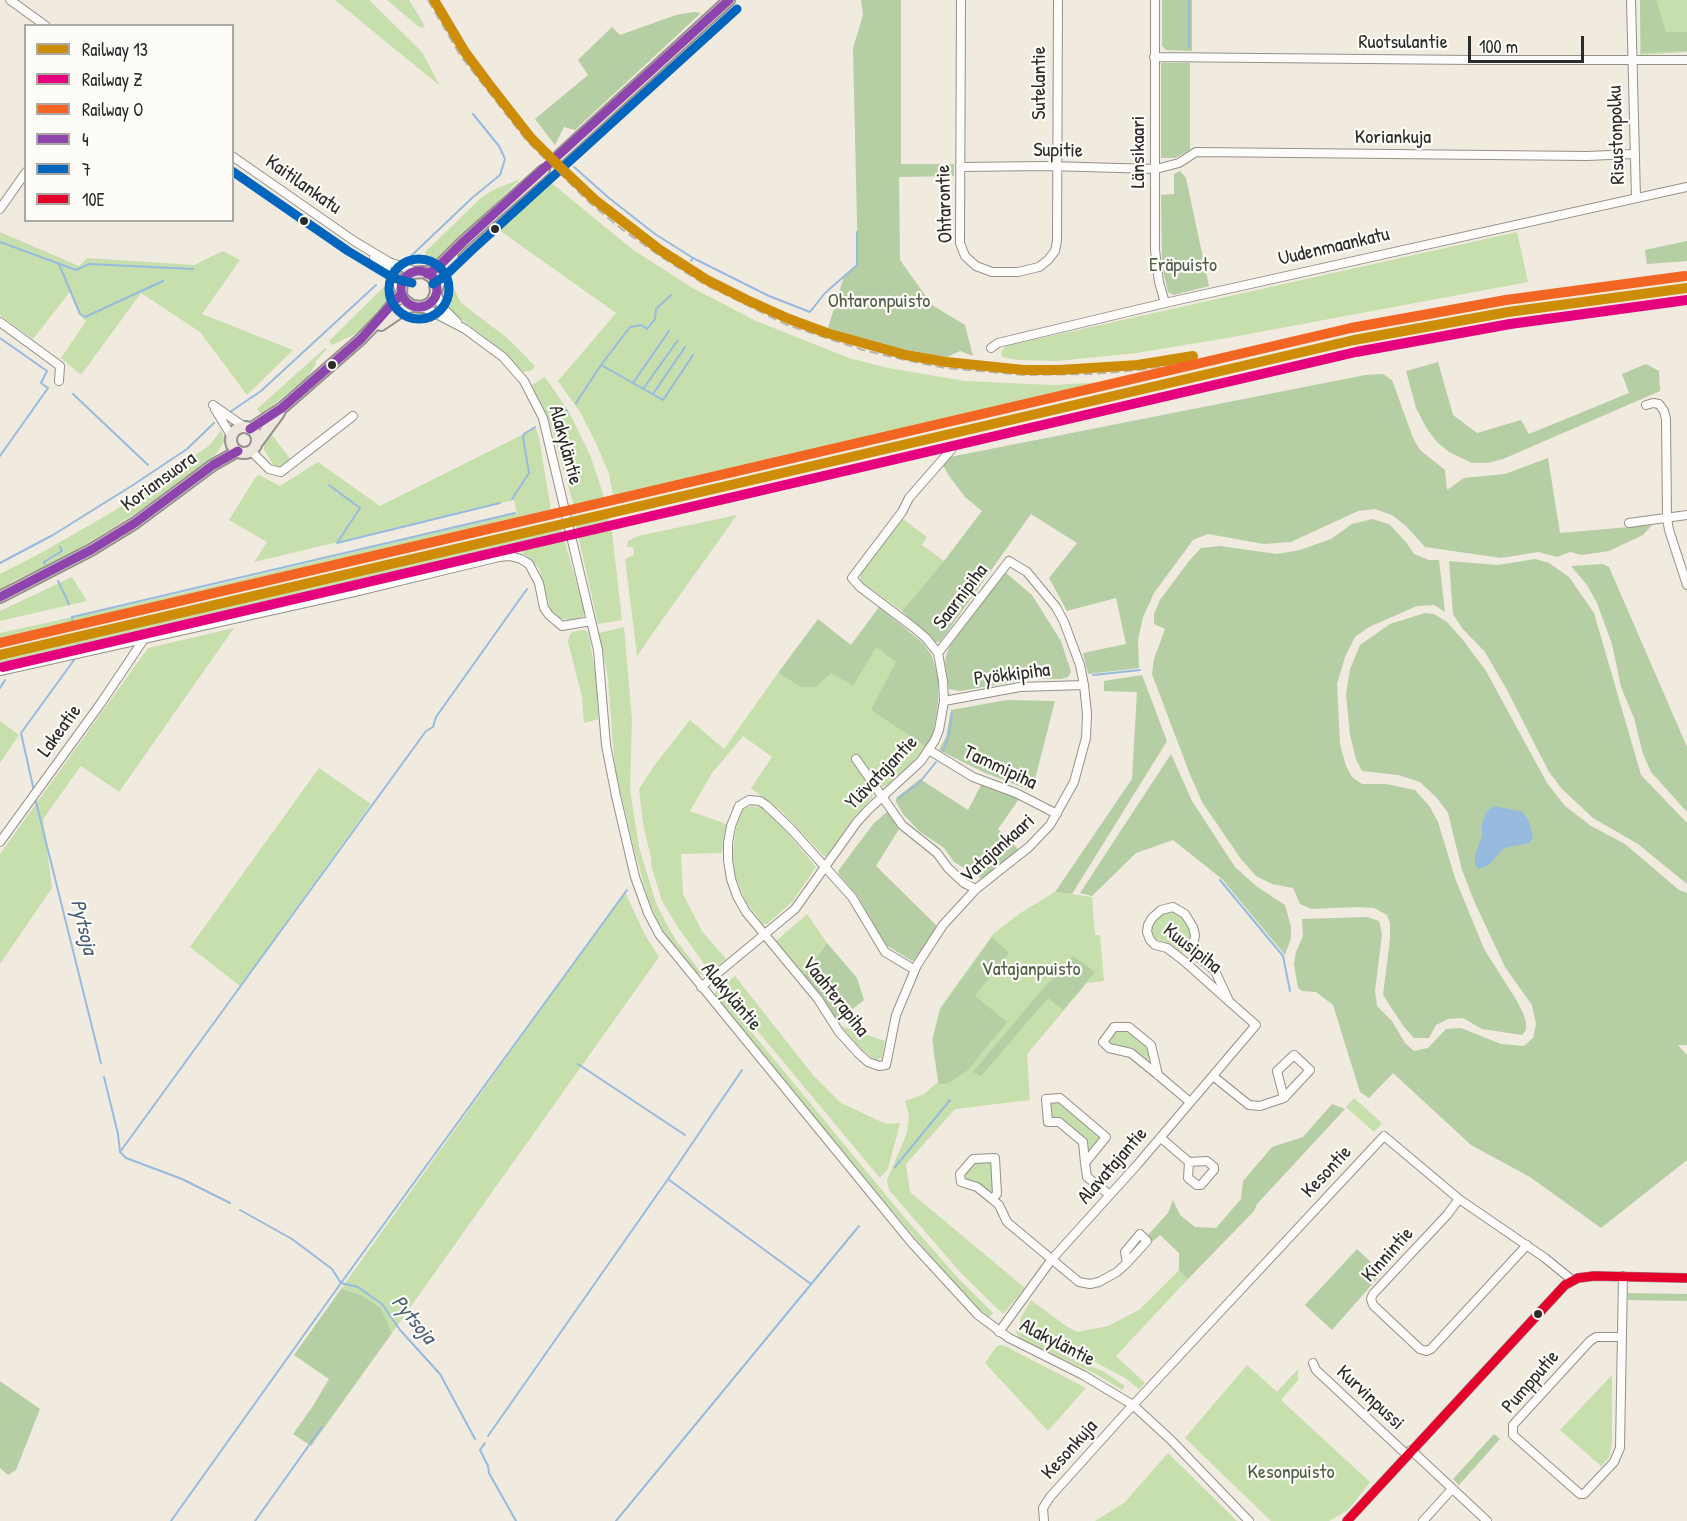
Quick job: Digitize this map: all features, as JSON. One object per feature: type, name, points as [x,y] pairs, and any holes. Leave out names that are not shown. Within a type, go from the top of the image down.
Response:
[{"type":"main road","points":[[559,156],[729,0]]},
{"type":"main road","points":[[428,274],[544,170]]},
{"type":"main road","points":[[361,339],[399,312],[432,302],[444,272],[470,237]]},
{"type":"main road","points":[[417,307],[403,299],[402,281],[406,277],[415,272],[428,274],[432,277],[436,291]]},
{"type":"main road","points":[[282,408],[254,447],[245,453],[233,446],[232,438],[238,429],[248,428],[282,408],[361,339],[401,293]]},
{"type":"main road","points":[[248,428],[256,435],[254,447]]},
{"type":"main road","name":"Koriansuora","points":[[213,465],[232,438]]},
{"type":"main road","name":"Koriansuora","points":[[0,597],[91,550],[172,497],[213,465],[238,451]]},
{"type":"street","points":[[10,0],[43,24]]},
{"type":"street","name":"Ohtarontie","points":[[961,0],[961,250],[969,261],[984,270],[1018,272],[1039,267],[1048,260],[1055,251],[1057,241],[1057,167]]},
{"type":"street","name":"Sutelantie","points":[[1057,167],[1058,0]]},
{"type":"street","name":"Länsikaari","points":[[1155,0],[1155,250],[1159,282],[1165,303]]},
{"type":"street","name":"Risustonpolku","points":[[1630,0],[1636,198]]},
{"type":"street","name":"Ruotsulantie","points":[[1155,57],[1687,60]]},
{"type":"street","name":"Koriankuja","points":[[1156,169],[1179,163],[1196,152],[1576,156],[1634,154]]},
{"type":"street","name":"Kaitilankatu","points":[[234,157],[354,242],[392,274],[401,293]]},
{"type":"street","name":"Supitie","points":[[960,167],[1156,169]]},
{"type":"street","points":[[0,208],[24,175]]},
{"type":"street","name":"Uudenmaankatu","points":[[991,348],[998,343],[1165,303],[1687,187]]},
{"type":"street","name":"Kaitilankatu","points":[[354,242],[389,262],[415,272]]},
{"type":"street","name":"Alakyläntie","points":[[436,291],[442,307],[465,329],[511,365],[524,381],[536,402],[549,441],[591,621],[600,666],[609,761],[635,877],[653,925],[670,950],[930,1264],[978,1315],[1020,1345],[1089,1378],[1132,1405],[1171,1440],[1249,1521]]},
{"type":"street","name":"Alakyläntie","points":[[417,307],[465,329]]},
{"type":"street","points":[[0,322],[60,366],[59,381]]},
{"type":"street","points":[[1646,405],[1659,404],[1666,419],[1668,530],[1687,584]]},
{"type":"street","points":[[232,438],[213,405],[248,428]]},
{"type":"street","points":[[254,447],[269,469],[280,472],[353,416]]},
{"type":"street","points":[[938,653],[926,638],[860,587],[852,578],[902,512],[909,498],[951,450]]},
{"type":"street","points":[[1629,523],[1687,514]]},
{"type":"street","points":[[0,671],[510,556],[529,564],[538,583],[544,608],[562,626],[591,621]]},
{"type":"street","name":"Saarnipiha","points":[[938,653],[1009,561]]},
{"type":"street","name":"Vatajankaari","points":[[886,1065],[896,1015],[915,970],[943,925],[976,889],[1029,847],[1046,830],[1074,782],[1084,747],[1087,714],[1084,685],[1073,644],[1056,607],[1027,572],[1009,561]]},
{"type":"street","name":"Lakeatie","points":[[0,842],[101,703],[144,639]]},
{"type":"street","name":"Ylävatajantie","points":[[701,987],[795,909],[857,822],[921,761],[929,750],[939,730],[944,701],[938,653]]},
{"type":"street","name":"Pyökkipiha","points":[[944,701],[1020,687],[1084,685]]},
{"type":"street","name":"Tammipiha","points":[[929,750],[973,777],[1016,793],[1057,814]]},
{"type":"street","points":[[856,759],[902,825],[938,853],[948,868],[963,883],[976,889]]},
{"type":"street","name":"Vaahterapiha","points":[[886,1065],[874,1065],[863,1059],[839,1032],[818,999],[741,904],[733,887],[729,870],[728,843],[739,806],[749,800],[760,801],[766,805],[791,829],[852,897],[885,952],[915,970]]},
{"type":"street","name":"Kuusipiha","points":[[1229,1001],[1215,971],[1192,952],[1195,935],[1185,914],[1179,909],[1168,908],[1152,918],[1147,932],[1150,940],[1155,945],[1167,948],[1184,961],[1229,1001],[1257,1025]]},
{"type":"street","points":[[1184,961],[1192,952]]},
{"type":"street","name":"Alavatajantie","points":[[999,1332],[1052,1260],[1161,1138],[1257,1025]]},
{"type":"street","points":[[1158,1075],[1151,1045],[1129,1027],[1114,1027],[1103,1042],[1109,1048],[1131,1053],[1190,1102]]},
{"type":"street","points":[[1213,1076],[1252,1107],[1268,1104],[1284,1098],[1310,1070],[1294,1055],[1277,1073],[1284,1098]]},
{"type":"street","points":[[1085,1163],[1106,1137],[1059,1098],[1046,1099],[1048,1122],[1059,1122],[1083,1142],[1085,1163],[1087,1177],[1110,1195]]},
{"type":"street","name":"Kesontie","points":[[1132,1405],[1384,1136],[1459,1199],[1527,1245],[1572,1280]]},
{"type":"street","points":[[1161,1138],[1189,1162]]},
{"type":"street","points":[[992,1199],[997,1194],[995,1158],[973,1159],[960,1174],[962,1182],[977,1187],[992,1199],[999,1205],[1007,1222],[1079,1282],[1090,1284],[1099,1282],[1117,1272],[1127,1263]]},
{"type":"street","name":"Kinnintie","points":[[1459,1199],[1447,1215],[1373,1294],[1371,1299],[1373,1305],[1420,1349],[1426,1351],[1431,1349],[1527,1245]]},
{"type":"street","points":[[1347,1521],[1572,1280],[1586,1277],[1623,1276],[1687,1278]]},
{"type":"street","name":"Pumpputie","points":[[1622,1337],[1596,1337],[1590,1341],[1514,1425],[1512,1431],[1580,1494],[1584,1494],[1619,1454],[1622,1337],[1623,1276]]},
{"type":"street","name":"Kurvinpussi","points":[[1313,1363],[1316,1370],[1487,1521]]},
{"type":"street","name":"Kesonkuja","points":[[1044,1521],[1044,1504],[1132,1405]]},
{"type":"street","points":[[1423,1521],[1452,1489]]},
{"type":"green space","points":[[335,0],[369,0],[422,52],[440,86]]},
{"type":"green space","points":[[387,0],[409,0],[425,26],[423,28],[418,26]]},
{"type":"green space","name":"Ohtaronpuisto","points":[[861,0],[901,0],[901,164],[954,164],[954,176],[899,177],[900,260],[932,305],[965,325],[973,356],[960,351],[947,357],[902,349],[828,328],[844,276],[858,265],[853,48],[863,15]]},
{"type":"green space","points":[[1162,0],[1192,0],[1192,51],[1166,50],[1162,46]]},
{"type":"green space","points":[[1640,0],[1687,0],[1687,52],[1640,55]]},
{"type":"green space","points":[[1640,0],[1656,0],[1666,32],[1687,32],[1687,51],[1641,53]]},
{"type":"green space","points":[[701,13],[575,130],[564,127],[555,145],[535,119],[588,75],[578,60],[612,27],[620,35],[676,15]]},
{"type":"green space","points":[[1161,63],[1190,63],[1190,150],[1175,158],[1161,158]]},
{"type":"green space","name":"Eräpuisto","points":[[1180,171],[1186,178],[1209,286],[1174,295],[1168,292],[1162,266],[1161,195],[1174,194],[1174,174]]},
{"type":"green space","points":[[520,179],[437,263],[427,257],[425,252],[481,198],[493,190]]},
{"type":"green space","points":[[549,181],[632,249],[691,287],[756,321],[849,358],[888,368],[965,381],[1053,385],[1125,381],[614,502],[609,474],[596,443],[580,412],[558,381],[616,313],[499,230]]},
{"type":"green space","points":[[0,232],[79,266],[87,258],[194,265],[223,251],[240,260],[202,314],[293,350],[247,395],[200,332],[141,293],[81,375],[61,358],[86,321],[79,314],[70,292],[33,339],[0,315]]},
{"type":"green space","points":[[1517,232],[1528,282],[1136,353],[1057,361],[1018,360],[1002,357],[1001,352],[1006,346]]},
{"type":"green space","points":[[1687,241],[1687,261],[1647,264],[1645,250]]},
{"type":"green space","points":[[445,277],[461,303],[506,337],[535,366],[532,370],[523,372],[493,343],[446,308],[440,292]]},
{"type":"green space","points":[[391,280],[394,296],[388,306],[364,330],[332,345],[329,341]]},
{"type":"green space","points":[[325,348],[327,349],[315,362],[316,364],[307,377],[262,414],[257,409]]},
{"type":"green space","points":[[1438,362],[1453,415],[1477,433],[1521,420],[1529,434],[1629,393],[1622,374],[1646,364],[1659,371],[1660,391],[1503,459],[1487,463],[1472,463],[1449,452],[1437,442],[1416,408],[1406,371]]},
{"type":"green space","points":[[1383,374],[1392,380],[1413,438],[1420,450],[1445,470],[1447,490],[1464,478],[1505,474],[1548,458],[1560,533],[1652,525],[1643,535],[1609,551],[1582,555],[1570,552],[1557,557],[1538,552],[1501,558],[1425,547],[1406,526],[1392,515],[1375,509],[1358,511],[1291,542],[1264,544],[1208,534],[1193,540],[1154,593],[1143,617],[1138,640],[1139,668],[1088,674],[1083,653],[1126,644],[1116,598],[1067,611],[1049,578],[1077,543],[1031,514],[940,642],[934,642],[902,611],[982,511],[965,497],[949,476],[943,465],[950,457],[1365,375]]},
{"type":"green space","points":[[545,377],[569,412],[590,455],[606,503],[575,510],[551,426],[532,385]]},
{"type":"green space","points":[[535,427],[539,438],[551,517],[0,646],[0,633],[200,589],[517,513],[514,500],[254,562],[267,542],[229,520],[259,475],[280,486],[318,462],[380,506]]},
{"type":"green space","points":[[221,430],[225,441],[216,454],[169,492],[54,563],[15,580],[0,590],[0,574],[114,511],[210,445]]},
{"type":"green space","points":[[272,435],[291,460],[278,468],[264,450],[268,436]]},
{"type":"green space","points":[[737,515],[637,656],[625,559],[634,555],[633,547],[627,547],[628,541],[638,536]]},
{"type":"green space","points":[[608,517],[612,532],[622,620],[598,624],[576,526]]},
{"type":"green space","points":[[903,519],[927,537],[922,545],[944,561],[902,611],[860,581],[861,572]]},
{"type":"green space","points":[[1372,519],[1389,524],[1414,554],[1429,560],[1439,560],[1445,612],[1434,605],[1417,606],[1369,627],[1355,637],[1345,657],[1337,684],[1340,744],[1346,766],[1352,777],[1362,784],[1386,784],[1415,790],[1430,807],[1438,822],[1455,878],[1484,949],[1523,1013],[1526,1030],[1522,1035],[1482,1029],[1463,1018],[1448,1019],[1436,1025],[1429,1038],[1414,1038],[1383,995],[1390,939],[1390,923],[1387,915],[1374,908],[1312,909],[1300,904],[1293,888],[1272,884],[1256,876],[1241,859],[1202,802],[1152,674],[1154,659],[1165,629],[1154,624],[1154,614],[1160,600],[1201,548],[1220,546],[1277,554],[1300,550],[1331,539],[1352,524]]},
{"type":"green space","points":[[561,528],[585,613],[577,620],[558,619],[551,611],[539,568],[521,551],[515,550],[0,667],[0,658]]},
{"type":"green space","points":[[1535,559],[1549,563],[1569,577],[1594,613],[1641,775],[1687,823],[1687,884],[1638,844],[1593,818],[1562,789],[1549,772],[1485,652],[1462,628],[1453,614],[1449,561],[1498,565]]},
{"type":"green space","points":[[1603,564],[1609,567],[1687,747],[1687,812],[1651,772],[1643,754],[1634,718],[1621,687],[1612,644],[1597,603],[1587,585],[1571,566]]},
{"type":"green space","points":[[1005,572],[1032,595],[1061,641],[1071,672],[1068,677],[1061,679],[1031,679],[960,691],[949,689],[945,660],[949,647]]},
{"type":"green space","points":[[72,577],[87,601],[0,621],[0,611]]},
{"type":"green space","points":[[879,607],[924,644],[932,656],[938,678],[938,704],[933,735],[927,747],[871,710],[896,662],[876,647],[853,686],[832,673],[815,687],[801,687],[778,673],[818,619],[851,645]]},
{"type":"green space","points":[[1425,613],[1434,614],[1447,622],[1486,671],[1547,783],[1565,806],[1591,826],[1625,844],[1679,890],[1687,893],[1687,1045],[1678,1045],[1687,1055],[1687,1160],[1601,1228],[1530,1177],[1471,1145],[1393,1073],[1369,1098],[1360,1092],[1333,1005],[1316,992],[1302,991],[1298,988],[1294,964],[1303,936],[1302,919],[1367,917],[1379,921],[1382,934],[1375,991],[1377,1006],[1392,1021],[1405,1043],[1414,1051],[1428,1048],[1446,1029],[1461,1028],[1501,1044],[1524,1046],[1533,1038],[1536,1024],[1532,1005],[1505,967],[1474,901],[1462,870],[1448,813],[1437,798],[1420,782],[1398,775],[1362,771],[1356,759],[1350,735],[1346,694],[1350,669],[1360,645],[1390,624]]},
{"type":"green space","points":[[624,627],[632,719],[630,790],[639,847],[656,903],[667,925],[703,975],[695,973],[677,952],[650,905],[616,772],[608,678],[599,633]]},
{"type":"green space","points":[[234,628],[119,792],[81,766],[43,819],[52,888],[0,964],[0,854],[148,648]]},
{"type":"green space","points":[[587,631],[589,636],[597,684],[598,719],[584,723],[582,697],[568,642],[572,632]]},
{"type":"green space","points":[[876,647],[896,661],[927,747],[912,764],[885,787],[881,786],[860,758],[874,791],[872,798],[853,818],[827,856],[824,856],[782,812],[751,788],[772,757],[743,736],[712,773],[690,811],[726,824],[722,853],[681,854],[683,894],[702,931],[726,959],[710,972],[662,901],[651,865],[639,789],[690,720],[724,749],[778,673],[801,687],[815,687],[832,673]]},
{"type":"green space","points":[[1142,675],[1167,741],[1072,894],[1055,892],[1132,779],[1137,692],[1104,691],[1104,681]]},
{"type":"green space","points":[[1007,700],[1055,701],[1032,791],[983,772],[939,750],[946,737],[951,710]]},
{"type":"green space","points":[[0,721],[19,735],[0,763]]},
{"type":"green space","points":[[1171,754],[1192,801],[1235,867],[1256,886],[1285,905],[1291,927],[1291,938],[1285,955],[1222,879],[1173,840],[1136,853],[1092,896],[1080,893]]},
{"type":"green space","points":[[319,768],[371,804],[240,986],[190,947]]},
{"type":"green space","points":[[920,779],[968,810],[981,785],[1019,799],[998,829],[1020,851],[982,879],[954,862],[944,848],[919,831],[903,814],[896,802],[896,798]]},
{"type":"green space","points":[[751,806],[763,808],[778,822],[816,867],[792,902],[767,924],[763,924],[746,902],[734,873],[733,852],[736,828],[743,809]]},
{"type":"green space","points":[[888,811],[899,829],[876,866],[937,926],[916,959],[912,961],[886,945],[857,895],[838,871],[874,823]]},
{"type":"green space","points":[[625,892],[645,935],[659,957],[392,1333],[381,1308],[361,1295],[341,1289]]},
{"type":"green space","name":"Vatajanpuisto","points":[[1055,892],[1092,897],[1095,935],[1100,935],[1104,981],[1087,983],[1027,1054],[1030,1100],[955,1109],[906,1164],[910,1192],[1025,1288],[1003,1314],[961,1273],[889,1190],[887,1180],[907,1133],[909,1115],[905,1101],[924,1094],[938,1082],[932,1039],[940,1008],[994,933],[1022,912]]},
{"type":"green space","points":[[1167,910],[1183,916],[1191,933],[1192,939],[1182,954],[1169,944],[1153,938],[1150,931],[1153,921]]},
{"type":"green space","points":[[807,914],[827,943],[804,975],[776,941]]},
{"type":"green space","points":[[992,937],[1009,953],[975,996],[1007,1022],[968,1070],[949,1083],[939,1084],[933,1039],[941,1008]]},
{"type":"green space","points":[[827,943],[857,978],[864,1000],[837,1021],[804,975]]},
{"type":"green space","points":[[1073,956],[1095,972],[1063,1010],[1048,998],[981,1076],[973,1072],[1041,991]]},
{"type":"green space","points":[[735,976],[813,1075],[841,1103],[886,1124],[900,1123],[888,1169],[880,1178],[726,993],[724,988],[727,982]]},
{"type":"green space","points":[[716,989],[900,1212],[958,1278],[993,1313],[989,1317],[973,1304],[932,1258],[718,1002],[715,996]]},
{"type":"green space","points":[[841,1026],[885,1041],[882,1058],[876,1060],[870,1056]]},
{"type":"green space","points":[[1119,1030],[1128,1030],[1144,1043],[1150,1055],[1148,1060],[1132,1048],[1110,1044],[1110,1038]]},
{"type":"green space","points":[[1354,1098],[1382,1123],[1374,1132],[1346,1107]]},
{"type":"green space","points":[[1056,1102],[1101,1138],[1092,1149],[1088,1149],[1086,1140],[1062,1120],[1051,1118],[1050,1104]]},
{"type":"green space","points":[[1332,1104],[1345,1109],[1257,1204],[1254,1211],[1188,1279],[1179,1270],[1179,1253],[1160,1235],[1152,1242],[1147,1236],[1168,1213],[1173,1200],[1180,1215],[1195,1227],[1216,1228],[1241,1199],[1243,1181],[1272,1147],[1303,1137]]},
{"type":"green space","points":[[987,1161],[992,1164],[992,1192],[966,1179],[964,1175],[973,1164]]},
{"type":"green space","points":[[1357,1249],[1382,1273],[1332,1330],[1305,1305]]},
{"type":"green space","points":[[1179,1270],[1188,1279],[1116,1356],[1145,1383],[1139,1389],[1125,1378],[1088,1358],[1029,1332],[1020,1324],[1020,1319],[1031,1300],[1077,1332],[1108,1326],[1139,1310]]},
{"type":"green space","points":[[341,1289],[361,1295],[381,1308],[392,1333],[311,1446],[293,1434],[329,1379],[294,1355]]},
{"type":"green space","points":[[1628,1293],[1687,1294],[1687,1301],[1628,1300]]},
{"type":"green space","points":[[1015,1330],[1104,1372],[1125,1386],[1122,1390],[1094,1373],[1033,1346],[1019,1338]]},
{"type":"green space","points":[[1000,1345],[1086,1388],[1048,1431],[985,1363]]},
{"type":"green space","name":"Kesonpuisto","points":[[1247,1365],[1277,1392],[1298,1369],[1298,1380],[1281,1400],[1370,1482],[1348,1510],[1329,1521],[1271,1521],[1185,1438]]},
{"type":"green space","points":[[1612,1375],[1612,1443],[1609,1458],[1601,1466],[1560,1430]]},
{"type":"green space","points":[[0,1381],[40,1409],[16,1470],[8,1475],[0,1468]]},
{"type":"green space","points":[[1494,1434],[1500,1439],[1459,1485],[1453,1479]]},
{"type":"green space","points":[[1168,1453],[1237,1521],[1095,1521],[1124,1503]]},
{"type":"water","points":[[1494,806],[1523,812],[1529,821],[1533,837],[1530,843],[1504,848],[1489,865],[1479,869],[1475,865],[1475,855],[1482,835],[1482,824],[1486,812]]},
{"type":"waterway","points":[[1189,0],[1189,48]]},
{"type":"waterway","points":[[411,256],[472,198],[500,175],[505,159],[499,146],[473,114]]},
{"type":"waterway","points":[[574,167],[655,234],[693,258],[691,261]]},
{"type":"waterway","points":[[693,258],[769,296],[810,312],[825,293],[857,265],[857,232]]},
{"type":"waterway","points":[[0,242],[76,270],[89,264],[193,269]]},
{"type":"waterway","points":[[59,264],[80,314],[85,317],[163,281]]},
{"type":"waterway","points":[[230,412],[261,391],[376,285]]},
{"type":"waterway","points":[[576,403],[630,327],[641,325],[647,329],[655,319],[656,309],[671,295]]},
{"type":"waterway","points":[[633,383],[669,331]]},
{"type":"waterway","points":[[0,338],[47,371],[41,383],[48,388],[0,456]]},
{"type":"waterway","points":[[643,389],[678,340]]},
{"type":"waterway","points":[[653,394],[685,347]]},
{"type":"waterway","points":[[601,365],[663,400],[693,355]]},
{"type":"waterway","points":[[73,394],[148,465]]},
{"type":"waterway","points":[[553,419],[567,410]]},
{"type":"waterway","points":[[0,563],[53,535],[133,485],[187,449],[214,423]]},
{"type":"waterway","points":[[512,499],[529,473],[523,437],[535,427]]},
{"type":"waterway","points":[[329,485],[360,508],[337,543],[500,503]]},
{"type":"waterway","points":[[0,644],[74,627],[72,617],[515,513]]},
{"type":"waterway","points":[[45,564],[44,562],[62,551],[60,547]]},
{"type":"waterway","points":[[58,581],[69,604]]},
{"type":"waterway","points":[[120,1152],[426,731],[433,727],[436,717],[527,589]]},
{"type":"waterway","name":"Pytsoja","points":[[34,791],[21,733],[74,660]]},
{"type":"waterway","points":[[1093,675],[1140,670]]},
{"type":"waterway","points":[[0,688],[5,680]]},
{"type":"waterway","points":[[943,751],[949,735],[952,713]]},
{"type":"waterway","points":[[899,798],[920,782],[936,762]]},
{"type":"waterway","name":"Pytsoja","points":[[35,798],[101,1063]]},
{"type":"waterway","points":[[1220,880],[1283,956],[1290,991]]},
{"type":"waterway","points":[[171,1521],[627,890]]},
{"type":"waterway","points":[[578,1064],[685,1135]]},
{"type":"waterway","points":[[488,1436],[742,1070]]},
{"type":"waterway","name":"Pytsoja","points":[[104,1077],[120,1152],[126,1158],[182,1179],[230,1203]]},
{"type":"waterway","points":[[895,1167],[950,1100]]},
{"type":"waterway","points":[[668,1179],[811,1284]]},
{"type":"waterway","name":"Pytsoja","points":[[240,1210],[292,1239],[332,1269],[341,1283],[358,1287],[382,1304],[400,1330],[440,1374],[475,1439]]},
{"type":"waterway","points":[[616,1521],[859,1226]]},
{"type":"waterway","points":[[255,1521],[322,1427]]},
{"type":"waterway","name":"Pytsoja","points":[[485,1443],[480,1450],[489,1473],[516,1521]]},
{"type":"tunnel","points":[[544,170],[559,156]]},
{"type":"railway","points":[[428,0],[460,55],[527,141],[591,204],[623,230],[704,284],[787,325],[863,350],[905,360],[945,368],[1024,375],[1092,374],[1139,370],[1507,300],[1687,277]]},
{"type":"rail line","name":"13","points":[[434,0],[465,52],[488,83],[531,138],[561,168],[595,200],[660,250],[707,280],[747,300],[827,333],[906,355],[946,362],[1024,370],[1059,370],[1138,365],[1193,356]]},
{"type":"rail line","name":"O","points":[[0,643],[1351,328],[1506,300],[1685,276]]},
{"type":"rail line","name":"13","points":[[0,655],[1354,340],[1508,312],[1687,288]]},
{"type":"rail line","name":"Z","points":[[3,667],[1356,352],[1510,324],[1687,300]]},
{"type":"transit line","name":"4","points":[[427,274],[438,267],[729,0]]},
{"type":"transit line","name":"7","points":[[433,284],[446,275],[737,9]]},
{"type":"transit line","name":"7","points":[[234,172],[348,251],[393,278],[412,283]]},
{"type":"transit line","name":"7","points":[[419,259],[436,264],[444,272],[449,289],[444,306],[436,314],[419,319],[402,314],[394,306],[389,289],[394,272],[402,264],[419,259]]},
{"type":"transit line","name":"4","points":[[419,271],[432,276],[437,289],[432,302],[419,307],[406,302],[401,289],[406,276],[419,271]]},
{"type":"transit line","name":"4","points":[[250,429],[282,408],[361,339],[401,294]]},
{"type":"transit line","name":"4","points":[[0,597],[91,550],[135,523],[213,465],[238,451]]},
{"type":"transit line","name":"10E","points":[[1347,1521],[1565,1285],[1578,1278],[1594,1276],[1687,1278]]}]
